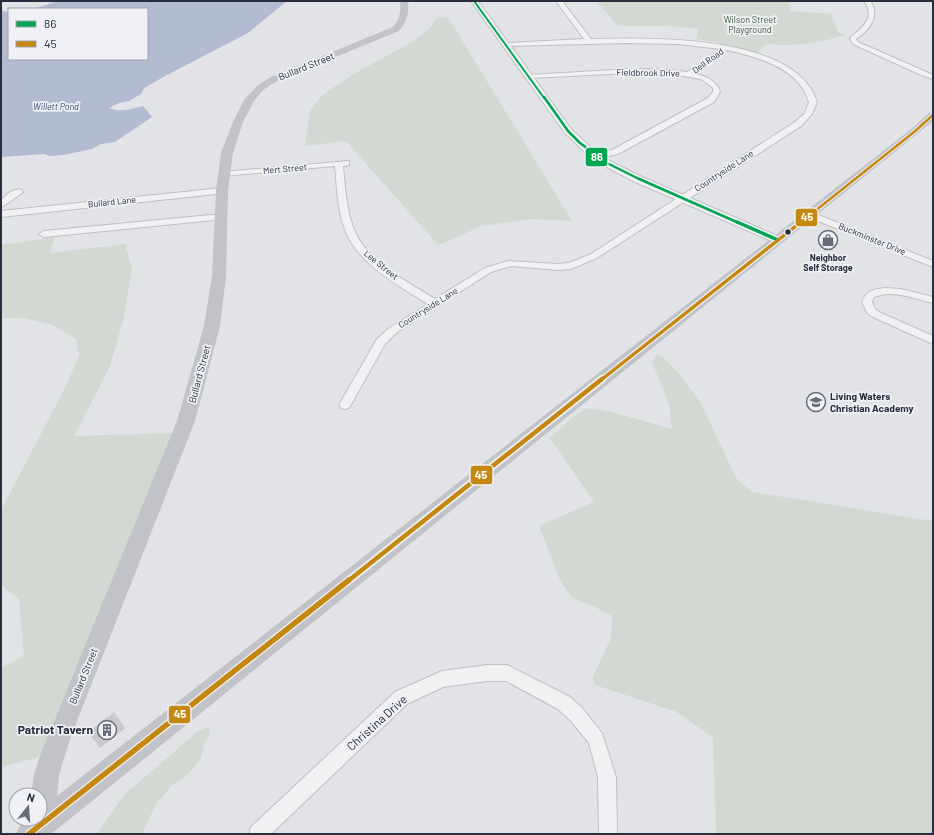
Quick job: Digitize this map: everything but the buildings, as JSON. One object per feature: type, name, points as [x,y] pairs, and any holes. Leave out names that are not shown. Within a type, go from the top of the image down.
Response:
[{"type":"main road","name":"Bullard Street","points":[[41,830],[45,785],[58,739],[186,421],[212,326],[219,276],[222,191],[226,153],[238,122],[249,100],[260,88],[277,77],[396,29],[401,24],[405,11],[404,1]]},
{"type":"main road","points":[[41,830],[813,213],[933,115]]},
{"type":"street","points":[[474,1],[579,144],[619,170],[778,240]]},
{"type":"street","points":[[559,1],[588,40]]},
{"type":"street","points":[[867,1],[872,8],[872,12],[866,28],[853,38],[853,40],[859,46],[933,77]]},
{"type":"street","name":"Countryside Lane","points":[[345,405],[381,342],[392,331],[488,270],[500,266],[521,263],[558,267],[571,266],[583,262],[798,124],[811,108],[813,102],[808,89],[791,72],[768,60],[726,48],[689,42],[588,40],[506,45]]},
{"type":"street","name":"Dell Road","points":[[689,74],[726,48]]},
{"type":"street","points":[[910,68],[933,74]]},
{"type":"street","name":"Fieldbrook Drive","points":[[530,76],[631,71],[689,74],[705,79],[716,87],[716,92],[711,100],[615,152],[597,157]]},
{"type":"street","name":"Mert Street","points":[[224,174],[343,163]]},
{"type":"street","name":"Lee Street","points":[[343,163],[345,214],[355,240],[372,260],[435,304]]},
{"type":"street","name":"Bullard Lane","points":[[1,214],[222,191]]},
{"type":"street","points":[[1,204],[13,194],[19,192]]},
{"type":"street","name":"Buckminster Drive","points":[[813,213],[933,259]]},
{"type":"street","name":"Buckminster Drive","points":[[813,213],[933,264]]},
{"type":"street","points":[[44,234],[221,217]]},
{"type":"street","points":[[933,300],[886,291],[874,292],[870,295],[867,302],[871,311],[877,315],[933,340]]},
{"type":"street","name":"Christina Drive","points":[[258,834],[401,698],[442,679],[487,673],[507,673],[564,703],[576,714],[596,739],[607,777],[610,824],[608,834]]},
{"type":"green space","name":"Wilson Street Playground","points":[[789,1],[791,11],[831,14],[838,32],[845,35],[806,44],[767,44],[756,53],[716,42],[696,39],[699,29],[669,26],[618,26],[597,2]]},
{"type":"green space","points":[[448,17],[572,221],[532,219],[482,226],[438,245],[346,141],[305,146],[310,111],[321,96],[352,75],[417,39],[430,28],[437,18]]},
{"type":"green space","points":[[55,237],[50,253],[125,244],[132,269],[124,317],[110,366],[74,436],[174,433],[40,757],[1,767],[1,668],[24,656],[19,599],[1,585],[1,510],[66,386],[79,355],[76,339],[51,324],[22,318],[1,318],[1,245]]},
{"type":"green space","points":[[657,354],[663,357],[679,374],[701,403],[736,478],[752,492],[933,521],[933,834],[716,834],[713,738],[677,712],[595,685],[593,677],[611,638],[612,616],[572,598],[560,580],[539,526],[594,502],[550,438],[573,417],[587,409],[603,410],[672,429],[669,404],[652,362]]},
{"type":"green space","points":[[208,727],[210,734],[204,744],[201,759],[186,776],[172,785],[156,804],[142,834],[97,834],[123,796],[198,731]]},
{"type":"water","name":"Willett Pond","points":[[59,1],[287,1],[248,33],[144,88],[141,94],[129,101],[119,103],[109,108],[121,110],[143,106],[152,117],[115,142],[101,144],[92,149],[63,155],[49,156],[45,154],[1,157],[1,11],[8,12],[8,60],[148,60],[148,8],[35,8]]},
{"type":"transit line","name":"86","points":[[474,1],[568,131],[593,154],[621,171],[778,240]]},
{"type":"transit line","name":"45","points":[[29,834],[914,132],[933,115]]},
{"type":"place","name":"Neighbor Self Storage","points":[[828,240]]},
{"type":"place","name":"Living Waters Christian Academy","points":[[816,402]]},
{"type":"place","name":"Patriot Tavern","points":[[107,730]]}]
